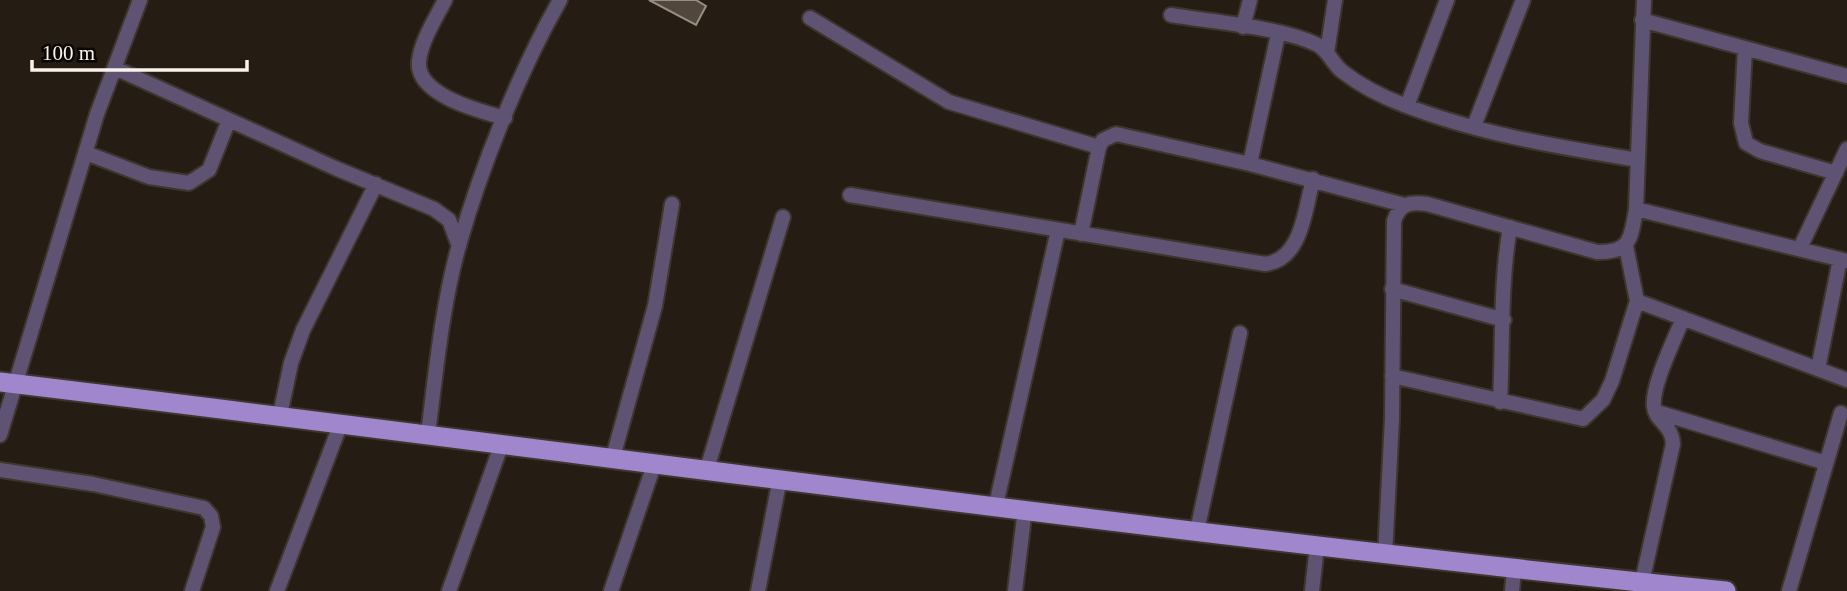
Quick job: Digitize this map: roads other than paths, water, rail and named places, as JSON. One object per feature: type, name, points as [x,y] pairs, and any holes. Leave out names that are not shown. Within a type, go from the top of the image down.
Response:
[{"type":"main road","points":[[7,383],[656,462],[1385,556],[1726,591]]},
{"type":"street","points":[[0,435],[7,383],[140,0]]},
{"type":"street","points":[[445,0],[420,52],[418,65],[421,76],[436,91],[465,107],[505,118]]},
{"type":"street","points":[[428,434],[443,320],[459,246],[505,118],[560,0]]},
{"type":"street","points":[[1243,27],[1250,0]]},
{"type":"street","points":[[1327,53],[1335,0]]},
{"type":"street","points":[[1407,106],[1447,0]]},
{"type":"street","points":[[1474,126],[1523,0]]},
{"type":"street","points":[[1392,376],[1572,419],[1583,419],[1592,413],[1612,381],[1637,301],[1626,246],[1632,234],[1636,209],[1644,0]]},
{"type":"street","points":[[1171,15],[1304,40],[1327,53],[1343,72],[1407,106],[1529,141],[1638,160]]},
{"type":"street","points":[[810,18],[949,102],[1099,147]]},
{"type":"street","points":[[1643,20],[1847,76]]},
{"type":"street","points":[[1250,164],[1278,34]]},
{"type":"street","points":[[1745,48],[1741,123],[1746,143],[1760,151],[1836,173]]},
{"type":"street","points":[[115,68],[443,215],[454,228],[459,246]]},
{"type":"street","points":[[86,153],[149,177],[189,183],[209,170],[229,120]]},
{"type":"street","points":[[1082,234],[1099,147],[1109,136],[1124,135],[1313,179],[1404,205],[1427,204],[1597,251],[1613,252],[1626,246]]},
{"type":"street","points":[[1800,248],[1847,149]]},
{"type":"street","points":[[850,195],[1244,261],[1277,262],[1287,257],[1294,246],[1313,179]]},
{"type":"street","points":[[280,415],[291,363],[303,330],[376,184]]},
{"type":"street","points":[[613,457],[655,306],[672,204]]},
{"type":"street","points":[[1385,556],[1392,376],[1394,221],[1404,205]]},
{"type":"street","points":[[1636,209],[1843,260],[1818,369]]},
{"type":"street","points":[[707,469],[783,217]]},
{"type":"street","points":[[1500,402],[1504,320],[1503,270],[1510,227]]},
{"type":"street","points":[[996,505],[1058,230]]},
{"type":"street","points":[[1392,289],[1504,320]]},
{"type":"street","points":[[1637,301],[1847,380]]},
{"type":"street","points":[[1642,582],[1673,444],[1667,424],[1654,411],[1655,396],[1683,318]]},
{"type":"street","points":[[1197,531],[1240,333]]},
{"type":"street","points":[[1654,411],[1826,463]]},
{"type":"street","points":[[1789,591],[1841,413]]},
{"type":"street","points":[[277,591],[341,423]]},
{"type":"street","points":[[449,591],[502,443]]},
{"type":"street","points":[[611,591],[656,462]]},
{"type":"street","points":[[0,470],[93,484],[204,508],[211,516],[213,527],[191,591]]},
{"type":"street","points":[[758,591],[780,478]]},
{"type":"street","points":[[1015,591],[1025,509]]},
{"type":"street","points":[[1312,591],[1317,546]]},
{"type":"street","points":[[1512,591],[1514,569]]}]
